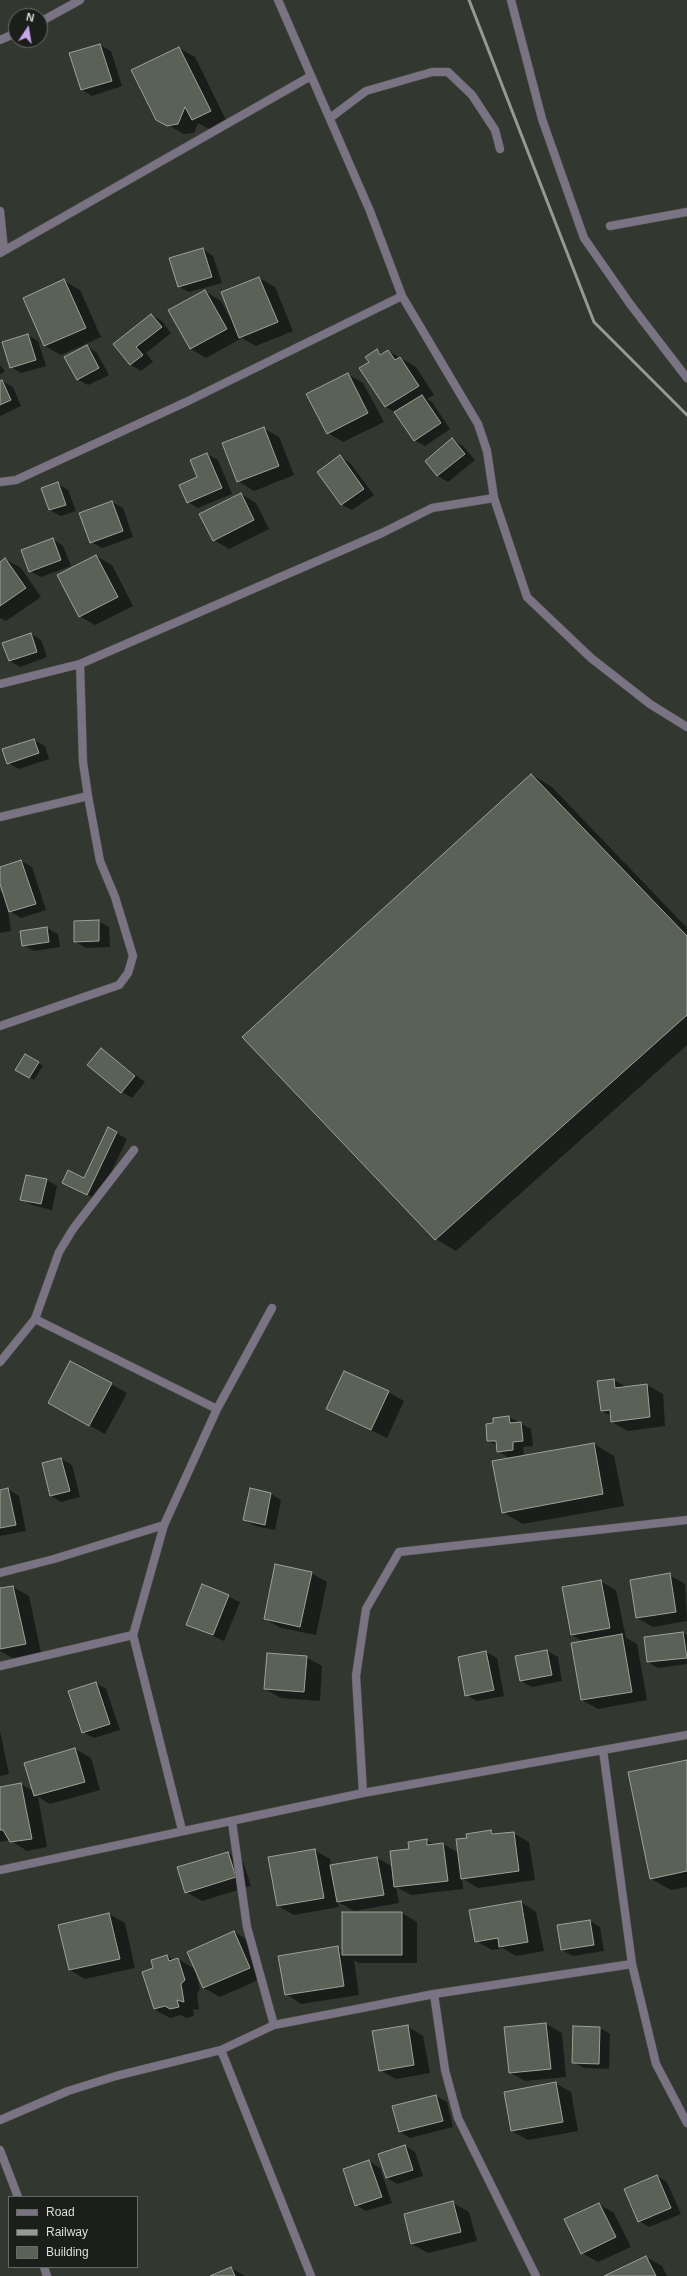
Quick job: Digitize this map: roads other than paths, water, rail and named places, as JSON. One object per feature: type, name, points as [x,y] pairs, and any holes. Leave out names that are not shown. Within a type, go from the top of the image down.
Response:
[{"type":"street","points":[[48,18],[80,0]]},
{"type":"street","points":[[278,0],[370,211],[402,296],[478,424],[487,450],[494,498],[527,597],[591,658],[650,704],[687,727]]},
{"type":"street","points":[[511,0],[542,119],[584,238],[630,304],[687,378]]},
{"type":"street","points":[[330,118],[366,91],[432,72],[448,72],[472,94],[496,130],[500,149]]},
{"type":"street","points":[[0,211],[2,252],[311,76]]},
{"type":"street","points":[[610,226],[687,212]]},
{"type":"street","points":[[0,482],[16,480],[24,477],[186,402],[402,296]]},
{"type":"street","points":[[0,684],[80,664],[375,536],[432,508],[494,498]]},
{"type":"street","points":[[0,1026],[119,985],[128,973],[134,956],[115,897],[100,861],[83,762],[80,664]]},
{"type":"street","points":[[0,817],[88,796]]},
{"type":"street","points":[[0,1362],[35,1319],[59,1252],[73,1229],[134,1150]]},
{"type":"street","points":[[182,1830],[133,1635],[164,1525],[217,1409],[272,1308]]},
{"type":"street","points":[[35,1319],[217,1409]]},
{"type":"street","points":[[363,1793],[356,1676],[366,1608],[400,1552],[687,1520]]},
{"type":"street","points":[[0,1573],[54,1559],[164,1525]]},
{"type":"street","points":[[0,1666],[133,1635]]},
{"type":"street","points":[[0,1870],[182,1830],[232,1822],[363,1793],[687,1735]]},
{"type":"street","points":[[602,1750],[632,1964],[656,2064],[687,2123]]},
{"type":"street","points":[[232,1822],[247,1927],[274,2025]]},
{"type":"street","points":[[0,2120],[68,2091],[116,2076],[221,2050],[274,2025],[434,1994],[632,1964]]},
{"type":"street","points":[[434,1994],[445,2070],[458,2118],[536,2276]]},
{"type":"street","points":[[221,2050],[311,2276]]},
{"type":"street","points":[[0,2150],[18,2196]]},
{"type":"railway","points":[[469,0],[594,322],[687,415]]}]
